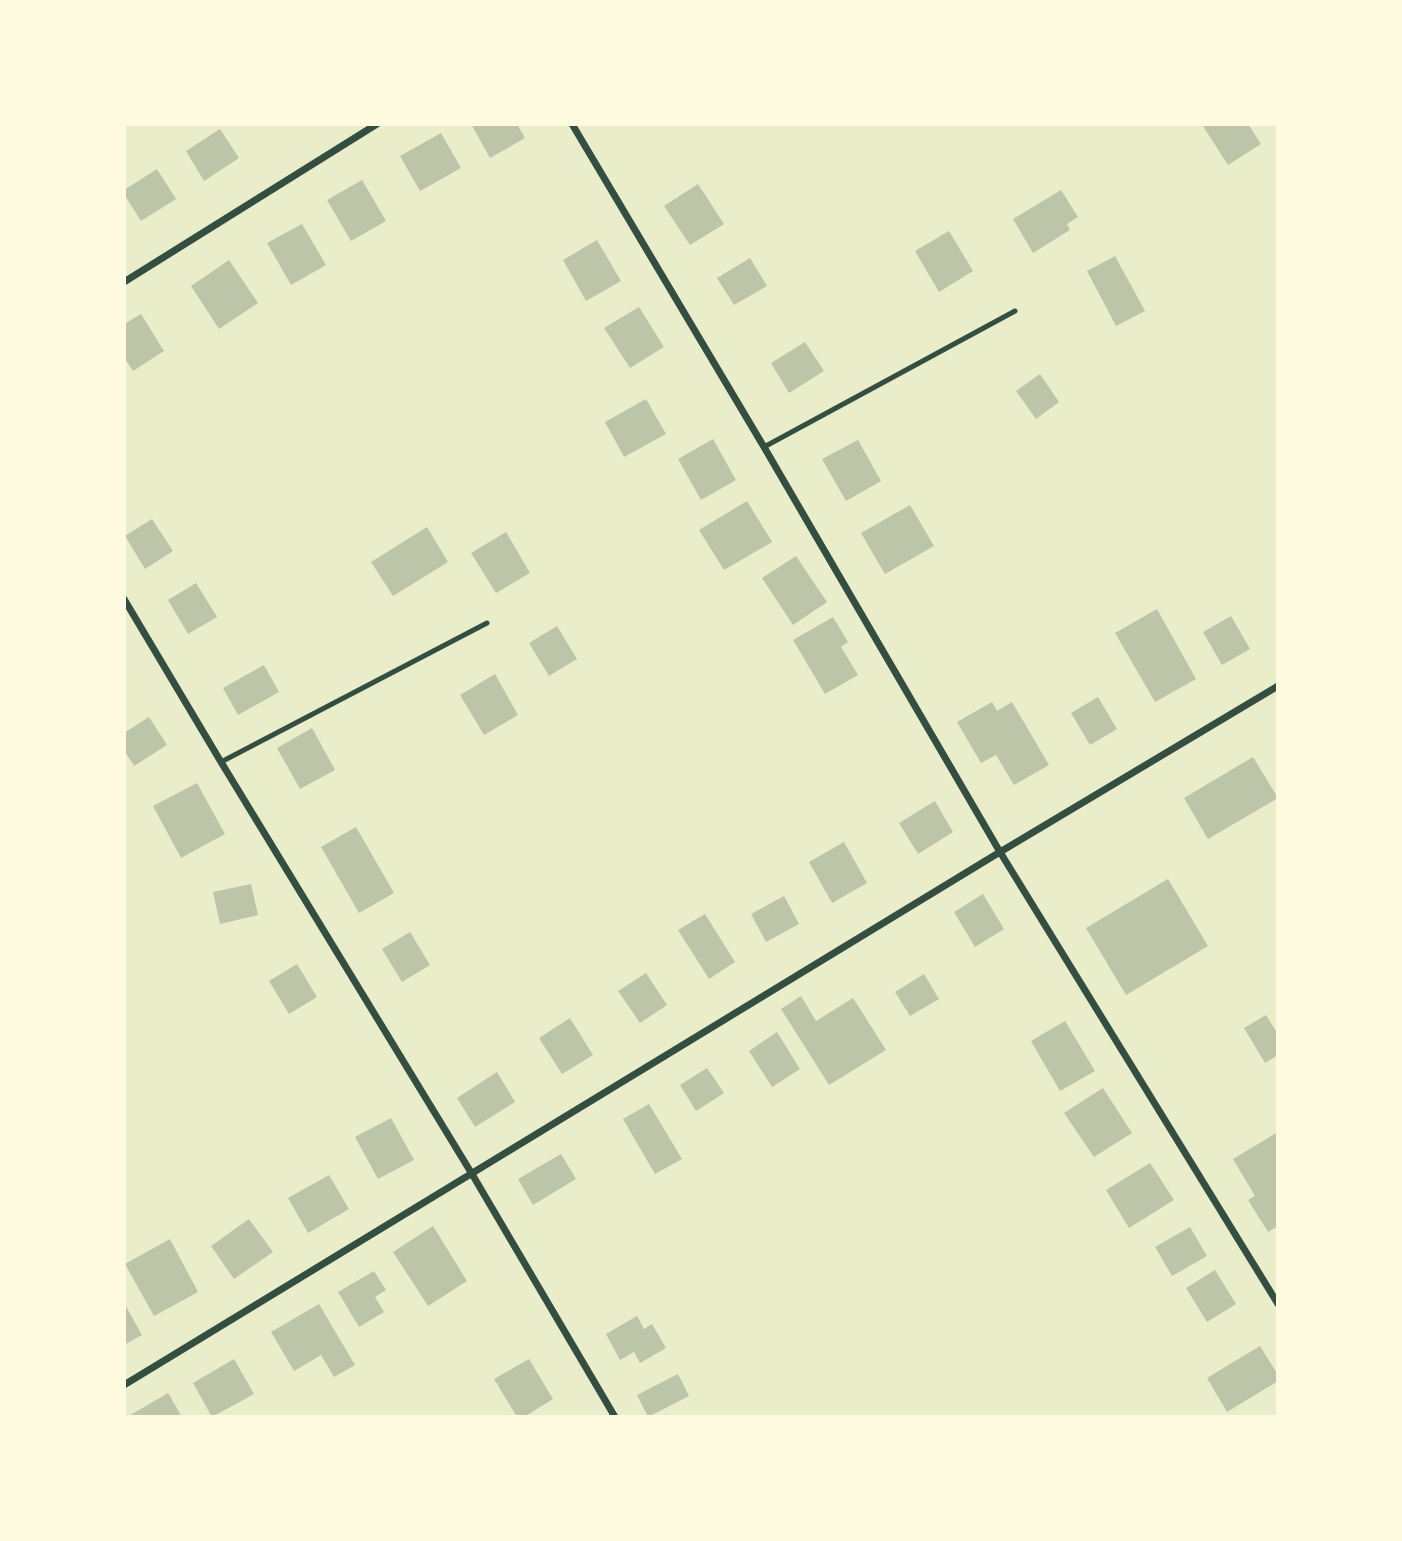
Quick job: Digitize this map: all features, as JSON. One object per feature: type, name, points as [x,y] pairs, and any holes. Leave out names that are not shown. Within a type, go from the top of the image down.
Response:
[{"type":"street","points":[[124,282],[377,124]]},
{"type":"street","points":[[572,124],[1000,852],[1278,1304]]},
{"type":"street","points":[[124,599],[220,762],[472,1174],[615,1417]]},
{"type":"street","points":[[124,1385],[1278,686]]},
{"type":"lane","points":[[764,447],[1015,311]]},
{"type":"lane","points":[[220,762],[487,622]]},
{"type":"building","points":[[471,124],[517,124],[525,138],[490,158]]},
{"type":"building","points":[[1248,124],[1261,144],[1228,165],[1203,126]]},
{"type":"building","points":[[220,129],[239,158],[204,181],[186,151]]},
{"type":"building","points":[[441,133],[461,168],[420,191],[400,156]]},
{"type":"building","points":[[157,169],[176,199],[141,221],[124,190]]},
{"type":"building","points":[[362,180],[386,221],[351,241],[327,200]]},
{"type":"building","points":[[698,184],[724,224],[690,245],[664,206]]},
{"type":"building","points":[[1061,190],[1078,217],[1067,224],[1070,230],[1033,253],[1013,219]]},
{"type":"building","points":[[302,224],[326,265],[291,285],[267,243]]},
{"type":"building","points":[[949,231],[973,271],[939,292],[915,251]]},
{"type":"building","points":[[597,240],[621,281],[586,301],[563,260]]},
{"type":"building","points":[[1115,256],[1145,311],[1116,326],[1087,271]]},
{"type":"building","points":[[750,258],[767,286],[734,305],[717,278]]},
{"type":"building","points":[[229,260],[258,303],[219,329],[191,286]]},
{"type":"building","points":[[639,307],[664,347],[630,368],[604,328]]},
{"type":"building","points":[[141,314],[164,351],[133,371],[124,357],[124,324]]},
{"type":"building","points":[[805,342],[824,371],[789,393],[771,363]]},
{"type":"building","points":[[1040,374],[1059,402],[1036,419],[1016,391]]},
{"type":"building","points":[[646,399],[666,434],[624,457],[605,422]]},
{"type":"building","points":[[713,439],[736,480],[701,500],[678,459]]},
{"type":"building","points":[[858,440],[881,481],[846,501],[822,459]]},
{"type":"building","points":[[747,501],[772,542],[724,570],[699,530]]},
{"type":"building","points":[[910,505],[934,546],[885,574],[861,533]]},
{"type":"building","points":[[152,519],[173,551],[145,569],[125,536]]},
{"type":"building","points":[[427,527],[448,562],[393,596],[371,562]]},
{"type":"building","points":[[506,532],[530,573],[496,593],[471,553]]},
{"type":"building","points":[[796,556],[827,602],[793,625],[762,578]]},
{"type":"building","points":[[196,583],[217,617],[188,634],[168,600]]},
{"type":"building","points":[[1157,609],[1196,679],[1155,702],[1115,633]]},
{"type":"building","points":[[1231,616],[1250,649],[1222,665],[1203,632]]},
{"type":"building","points":[[833,617],[848,642],[841,647],[858,675],[825,694],[793,640]]},
{"type":"building","points":[[557,626],[577,659],[549,676],[529,643]]},
{"type":"building","points":[[264,665],[279,692],[238,715],[223,688]]},
{"type":"building","points":[[495,674],[518,715],[484,735],[460,695]]},
{"type":"building","points":[[1098,697],[1117,729],[1090,745],[1071,713]]},
{"type":"building","points":[[992,702],[997,711],[1012,702],[1049,765],[1014,785],[996,755],[981,763],[957,722]]},
{"type":"building","points":[[149,717],[167,745],[134,766],[124,750],[124,733]]},
{"type":"building","points":[[312,728],[335,770],[300,789],[277,748]]},
{"type":"building","points":[[1253,757],[1278,798],[1208,839],[1184,798]]},
{"type":"building","points":[[197,783],[225,834],[181,858],[153,806]]},
{"type":"building","points":[[935,801],[953,832],[918,854],[899,823]]},
{"type":"building","points":[[356,827],[394,893],[359,913],[321,847]]},
{"type":"building","points":[[844,842],[867,883],[832,903],[809,862]]},
{"type":"building","points":[[1168,879],[1208,946],[1126,995],[1086,928]]},
{"type":"building","points":[[251,884],[258,915],[220,924],[213,892]]},
{"type":"building","points":[[983,894],[1004,929],[975,947],[954,912]]},
{"type":"building","points":[[784,896],[799,924],[766,942],[751,914]]},
{"type":"building","points":[[705,914],[735,962],[709,979],[678,930]]},
{"type":"building","points":[[410,932],[430,965],[402,982],[382,949]]},
{"type":"building","points":[[297,964],[317,997],[289,1014],[269,981]]},
{"type":"building","points":[[646,973],[667,1005],[640,1023],[618,991]]},
{"type":"building","points":[[924,974],[939,999],[910,1016],[895,992]]},
{"type":"building","points":[[801,996],[816,1021],[853,998],[886,1050],[829,1085],[781,1009]]},
{"type":"building","points":[[1266,1015],[1278,1034],[1278,1055],[1265,1063],[1244,1028]]},
{"type":"building","points":[[570,1018],[593,1055],[562,1074],[539,1038]]},
{"type":"building","points":[[1065,1021],[1095,1071],[1060,1091],[1031,1041]]},
{"type":"building","points":[[777,1032],[800,1069],[772,1087],[749,1051]]},
{"type":"building","points":[[707,1068],[724,1093],[696,1111],[680,1085]]},
{"type":"building","points":[[497,1072],[515,1102],[475,1127],[457,1098]]},
{"type":"building","points":[[1103,1088],[1132,1133],[1094,1157],[1064,1113]]},
{"type":"building","points":[[649,1104],[682,1159],[655,1174],[623,1119]]},
{"type":"building","points":[[391,1118],[414,1160],[378,1179],[355,1137]]},
{"type":"building","points":[[1278,1132],[1278,1226],[1268,1232],[1248,1200],[1255,1196],[1233,1159]]},
{"type":"building","points":[[561,1154],[576,1179],[533,1205],[518,1179]]},
{"type":"building","points":[[1150,1163],[1174,1200],[1129,1228],[1106,1190]]},
{"type":"building","points":[[329,1175],[349,1209],[308,1233],[288,1198]]},
{"type":"building","points":[[249,1219],[273,1252],[234,1279],[211,1246]]},
{"type":"building","points":[[433,1226],[467,1281],[428,1306],[393,1252]]},
{"type":"building","points":[[1190,1227],[1207,1256],[1172,1276],[1155,1247]]},
{"type":"building","points":[[170,1239],[198,1292],[154,1316],[125,1264]]},
{"type":"building","points":[[1215,1270],[1236,1304],[1207,1322],[1186,1288]]},
{"type":"building","points":[[374,1271],[386,1290],[375,1297],[384,1312],[359,1327],[338,1292]]},
{"type":"building","points":[[124,1303],[142,1335],[124,1345]]},
{"type":"building","points":[[319,1304],[355,1365],[334,1377],[321,1355],[294,1371],[271,1332]]},
{"type":"building","points":[[637,1316],[644,1329],[652,1324],[666,1348],[640,1363],[634,1352],[620,1360],[606,1334]]},
{"type":"building","points":[[1260,1346],[1278,1375],[1278,1381],[1227,1412],[1207,1378]]},
{"type":"building","points":[[234,1359],[254,1394],[212,1417],[193,1383]]},
{"type":"building","points":[[529,1359],[553,1399],[524,1417],[517,1417],[494,1379]]},
{"type":"building","points":[[678,1374],[689,1396],[648,1417],[637,1395]]},
{"type":"building","points":[[168,1393],[182,1417],[127,1417]]}]
